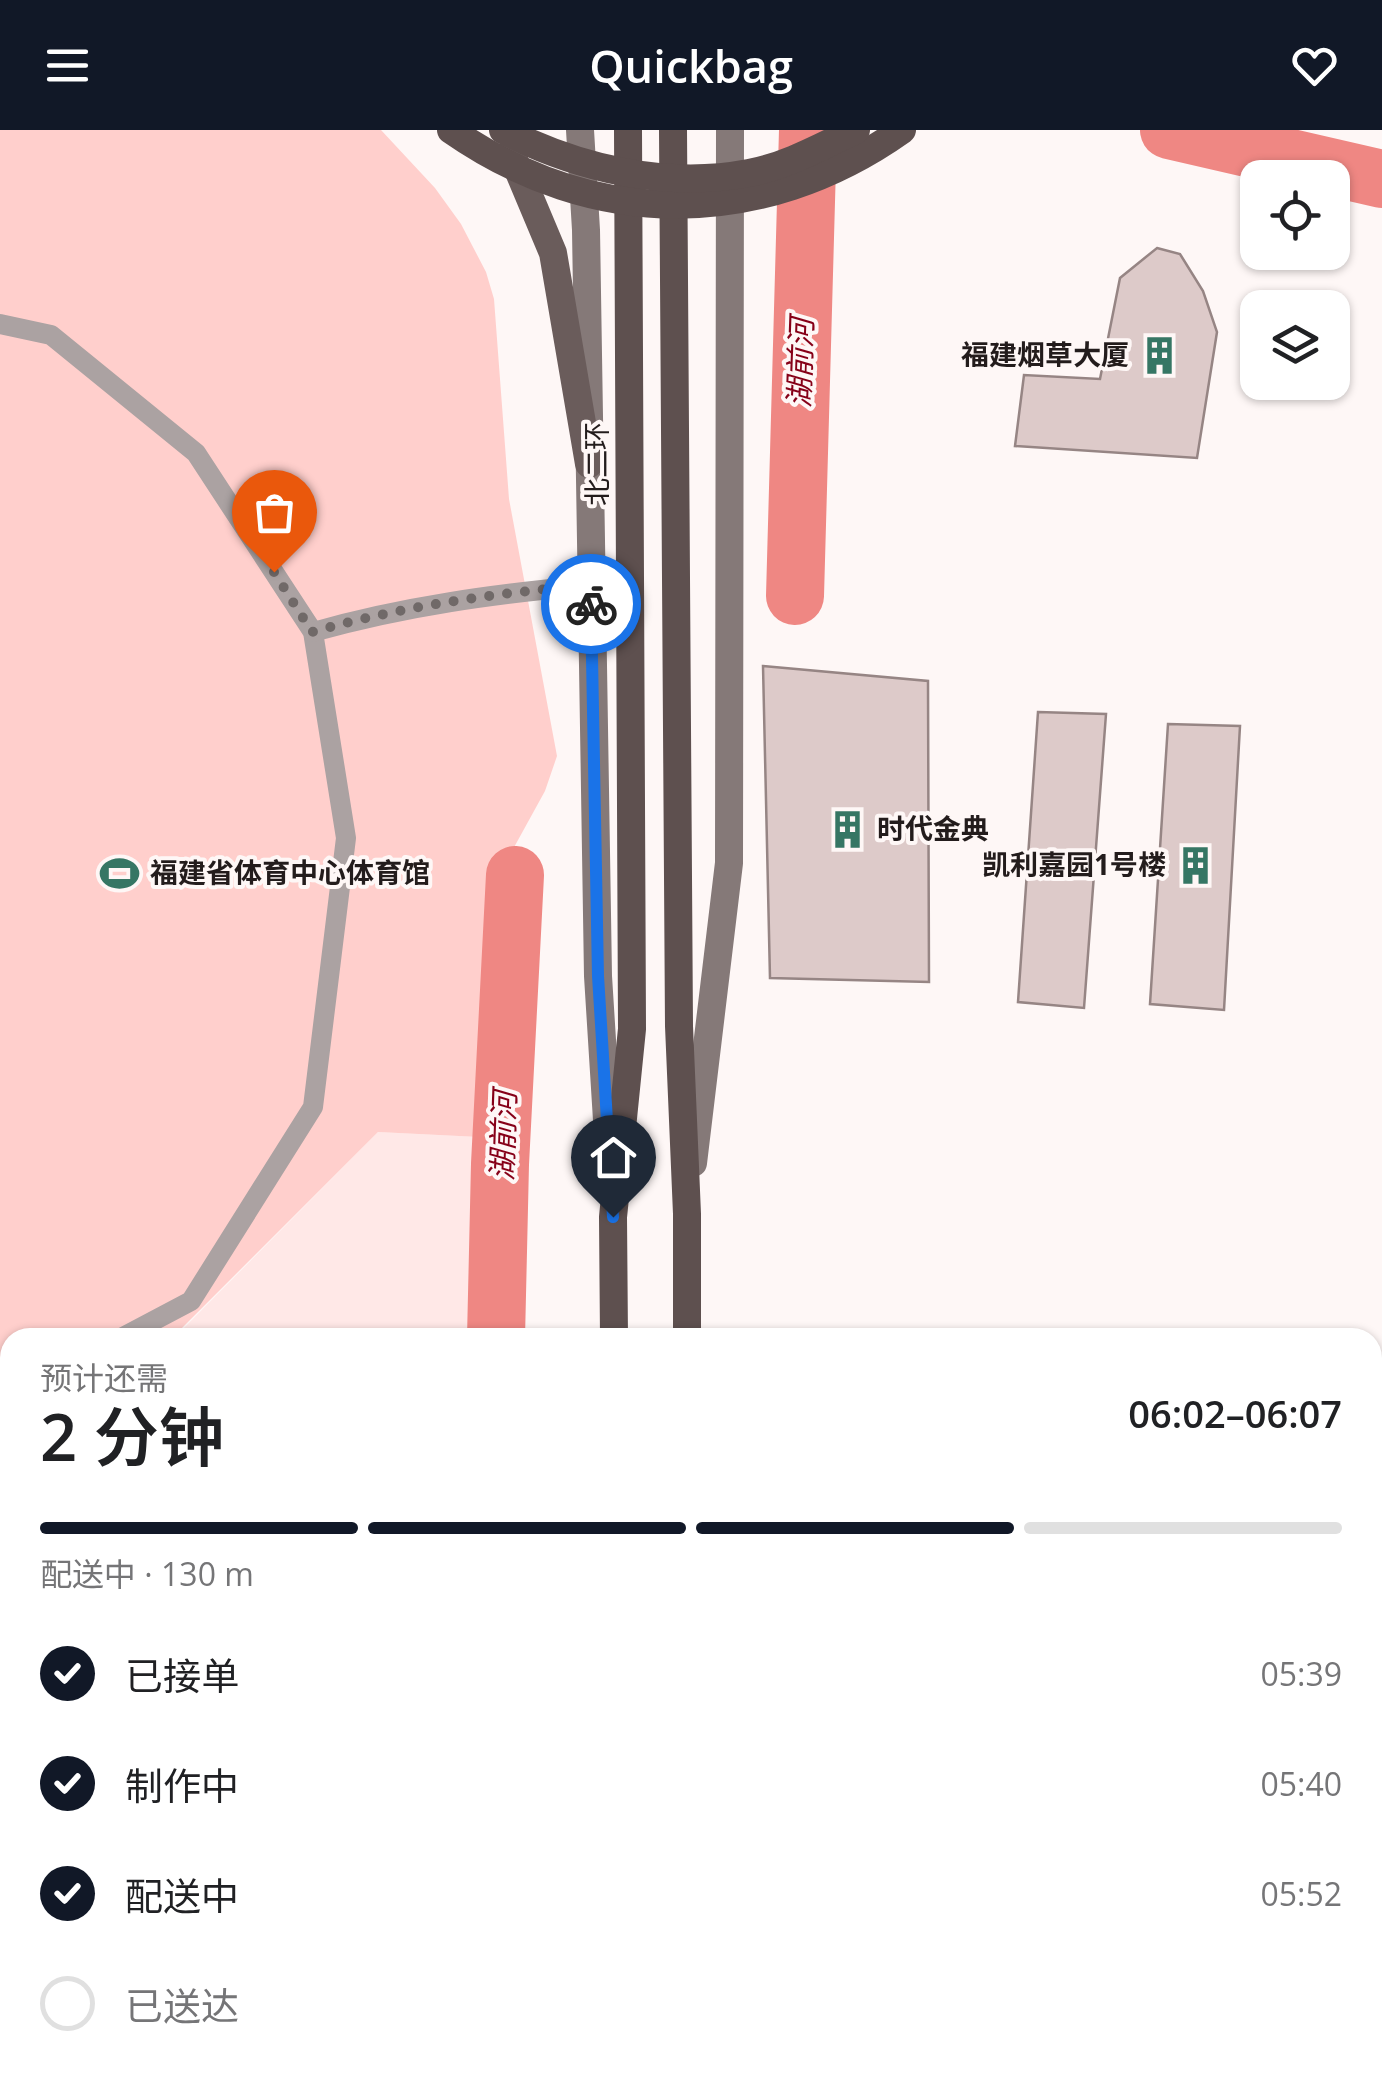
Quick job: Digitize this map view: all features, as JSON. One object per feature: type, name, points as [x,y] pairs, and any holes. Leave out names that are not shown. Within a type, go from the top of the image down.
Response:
[{"type":"highway","points":[[452,130],[482,152],[540,180],[613,200],[687,206],[747,200],[802,184],[870,153],[902,130]]},
{"type":"highway","points":[[500,130],[546,152],[613,172],[686,178],[748,173],[798,158],[856,130]]},
{"type":"highway","name":"北二环","points":[[614,1328],[613,1217],[632,1029],[628,130]]},
{"type":"highway","points":[[673,130],[679,1026],[687,1214],[687,1328]]},
{"type":"main road","points":[[500,130],[554,253],[588,464]]},
{"type":"main road","points":[[580,130],[586,230],[598,976],[613,1217]]},
{"type":"main road","points":[[687,1214],[728,863],[730,130]]},
{"type":"lane","points":[[0,324],[51,334],[196,453],[312,632],[346,838],[313,1107],[191,1300],[139,1328]]},
{"type":"lane","points":[[312,632],[385,612],[485,594],[590,585]]},
{"type":"shaded area","points":[[0,130],[381,130],[435,188],[461,224],[486,272],[494,299],[509,499],[557,756],[545,791],[495,882],[479,1137],[378,1132],[182,1328],[0,1328]]},
{"type":"shaded area","points":[[378,1132],[479,1137],[468,1328],[184,1328]]},
{"type":"building","name":"福建烟草大厦","points":[[1157,248],[1180,254],[1203,291],[1217,332],[1197,458],[1015,446],[1024,375],[1100,379],[1120,278]]},
{"type":"building","name":"时代金典","points":[[763,666],[928,681],[929,982],[770,978]]},
{"type":"building","points":[[1038,712],[1106,714],[1084,1008],[1018,1002]]},
{"type":"building","name":"凯利嘉园1号楼","points":[[1168,724],[1240,726],[1224,1010],[1150,1004]]},
{"type":"waterway","name":"湖前河","points":[[795,596],[808,130]]},
{"type":"waterway","points":[[1169,130],[1382,179]]},
{"type":"waterway","name":"湖前河","points":[[496,1328],[500,1164],[515,875]]},
{"type":"way so far","points":[[274,572],[312,632],[385,612],[485,594],[590,585],[591,604]]},
{"type":"place","name":"福建烟草大厦","points":[[1159,355]]},
{"type":"place","name":"时代金典","points":[[847,829]]},
{"type":"place","name":"凯利嘉园1号楼","points":[[1196,865]]},
{"type":"place","name":"福建省体育中心体育馆","points":[[120,873]]},
{"type":"route","points":[[591,604],[598,976],[613,1217]]}]
